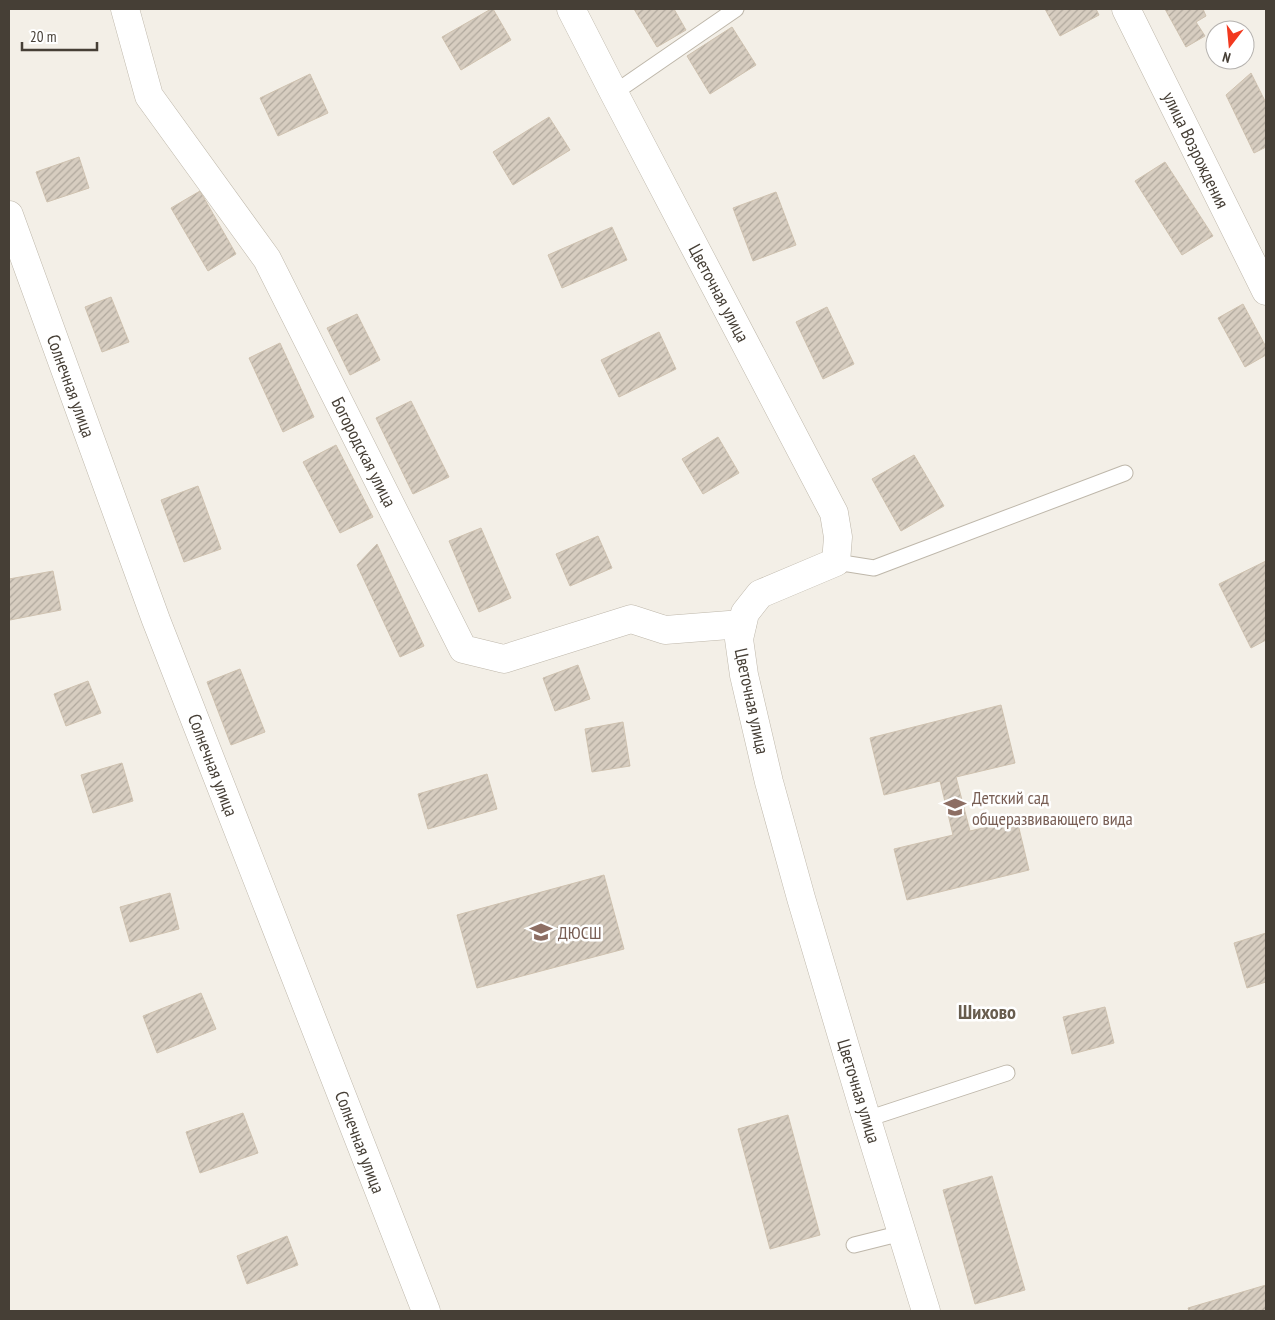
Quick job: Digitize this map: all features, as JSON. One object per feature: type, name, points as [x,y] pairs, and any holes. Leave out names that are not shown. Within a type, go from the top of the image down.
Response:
[{"type":"street","name":"Богородская улица","points":[[125,9],[149,96],[267,259],[463,649],[504,659],[631,619],[665,630],[742,624]]},
{"type":"street","name":"Цветочная улица","points":[[572,9],[834,513],[838,536],[836,562],[760,594],[745,612],[739,639],[744,675],[769,782],[801,898],[926,1311]]},
{"type":"street","name":"улица Возрождения","points":[[1126,9],[1266,292]]},
{"type":"street","name":"Солнечная улица","points":[[9,215],[156,620],[426,1311]]},
{"type":"lane","points":[[614,92],[736,9]]},
{"type":"lane","points":[[836,562],[874,568],[1125,472]]},
{"type":"lane","points":[[867,1119],[1007,1073]]},
{"type":"lane","points":[[854,1245],[902,1233]]},
{"type":"building","points":[[493,9],[511,40],[461,70],[442,37]]},
{"type":"building","points":[[634,9],[674,9],[686,30],[657,47]]},
{"type":"building","points":[[1045,9],[1096,9],[1099,15],[1060,36]]},
{"type":"building","points":[[1165,9],[1203,9],[1206,16],[1196,22],[1205,36],[1186,47]]},
{"type":"building","points":[[732,27],[756,65],[710,94],[687,56]]},
{"type":"building","points":[[1251,73],[1266,103],[1266,147],[1254,153],[1226,95]]},
{"type":"building","points":[[310,74],[328,113],[278,136],[260,98]]},
{"type":"building","points":[[549,117],[570,150],[513,185],[493,152]]},
{"type":"building","points":[[79,157],[89,188],[47,202],[36,172]]},
{"type":"building","points":[[1165,162],[1213,236],[1182,255],[1135,181]]},
{"type":"building","points":[[200,191],[236,254],[208,271],[171,208]]},
{"type":"building","points":[[776,192],[796,245],[753,261],[733,208]]},
{"type":"building","points":[[612,227],[627,260],[562,288],[548,255]]},
{"type":"building","points":[[111,297],[129,342],[102,352],[85,307]]},
{"type":"building","points":[[1243,304],[1266,347],[1266,355],[1245,367],[1218,318]]},
{"type":"building","points":[[827,307],[854,364],[823,379],[796,322]]},
{"type":"building","points":[[357,314],[380,360],[350,375],[327,328]]},
{"type":"building","points":[[659,332],[676,369],[619,397],[601,360]]},
{"type":"building","points":[[280,343],[314,417],[283,432],[249,358]]},
{"type":"building","points":[[411,401],[449,477],[413,494],[376,418]]},
{"type":"building","points":[[718,437],[739,473],[703,494],[682,459]]},
{"type":"building","points":[[336,445],[373,517],[340,533],[303,462]]},
{"type":"building","points":[[914,455],[944,506],[901,531],[872,479]]},
{"type":"building","points":[[198,486],[221,549],[184,562],[161,500]]},
{"type":"building","points":[[481,528],[511,598],[479,612],[449,541]]},
{"type":"building","points":[[598,536],[612,568],[570,586],[556,554]]},
{"type":"building","points":[[377,544],[424,646],[400,657],[357,565]]},
{"type":"building","points":[[1266,561],[1266,640],[1251,648],[1219,584]]},
{"type":"building","points":[[53,571],[61,610],[10,620],[9,579]]},
{"type":"building","points":[[578,665],[590,699],[555,711],[543,678]]},
{"type":"building","points":[[240,669],[265,732],[231,745],[207,682]]},
{"type":"building","points":[[88,681],[101,713],[66,726],[54,694]]},
{"type":"building","name":"Детский сад общеразвивающего вида","points":[[1001,705],[1015,763],[956,777],[970,831],[1017,820],[1029,870],[907,900],[894,849],[953,835],[940,781],[884,795],[870,738]]},
{"type":"building","points":[[623,722],[630,766],[592,772],[585,729]]},
{"type":"building","points":[[122,763],[133,801],[93,813],[81,775]]},
{"type":"building","points":[[487,774],[497,809],[428,829],[418,794]]},
{"type":"building","name":"ДЮСШ","points":[[604,875],[624,949],[477,988],[457,915]]},
{"type":"building","points":[[170,893],[179,929],[130,942],[120,907]]},
{"type":"building","points":[[1266,933],[1266,982],[1247,988],[1234,943]]},
{"type":"building","points":[[201,993],[216,1029],[157,1053],[143,1016]]},
{"type":"building","points":[[1105,1007],[1114,1043],[1072,1054],[1063,1017]]},
{"type":"building","points":[[243,1113],[258,1153],[200,1173],[186,1132]]},
{"type":"building","points":[[788,1115],[820,1235],[770,1249],[738,1129]]},
{"type":"building","points":[[992,1176],[1025,1290],[975,1304],[943,1190]]},
{"type":"building","points":[[287,1236],[298,1265],[247,1284],[237,1256]]},
{"type":"building","points":[[1266,1285],[1266,1311],[1189,1311],[1188,1308]]},
{"type":"place","name":"Детский сад общеразвивающего вида","points":[[955,807]]},
{"type":"place","name":"ДЮСШ","points":[[541,932]]},
{"type":"district","name":"Шихово","points":[[987,1012]]}]
